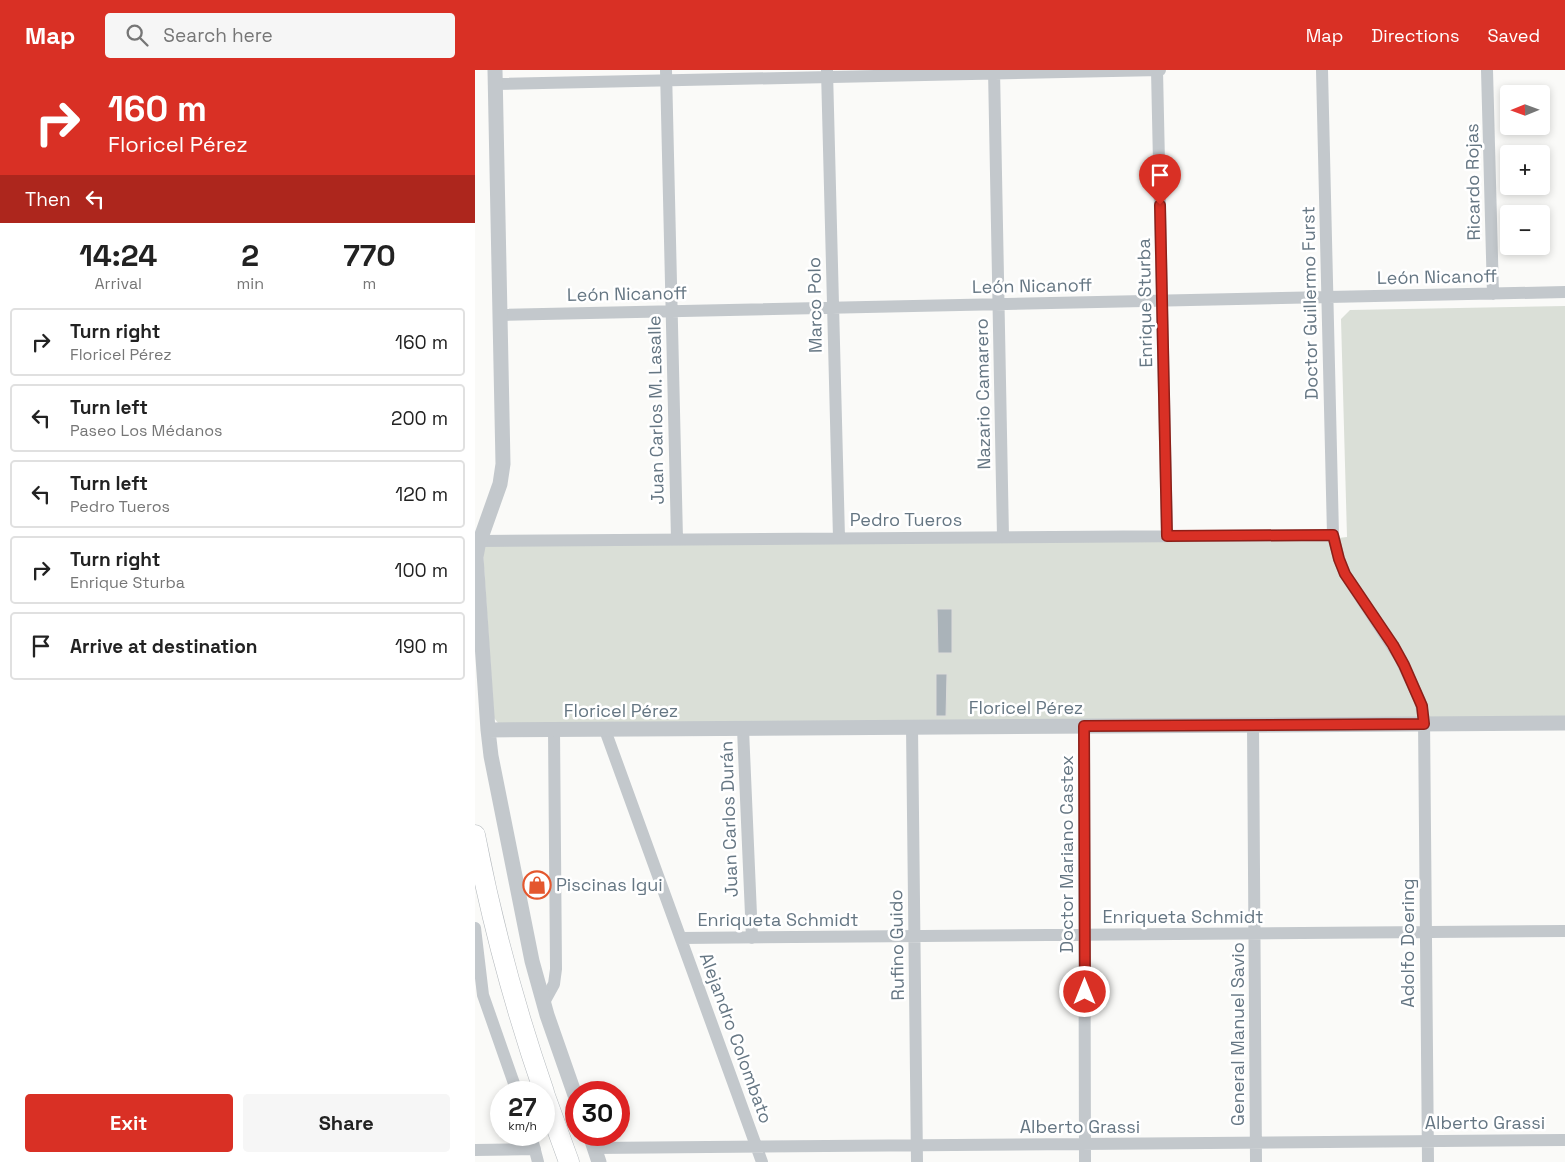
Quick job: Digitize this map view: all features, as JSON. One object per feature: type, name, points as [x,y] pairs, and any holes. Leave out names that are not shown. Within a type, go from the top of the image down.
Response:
[{"type":"highway","points":[[475,835],[511,992],[540,1081]]},
{"type":"highway","points":[[555,1123],[569,1162]]},
{"type":"street","points":[[570,1081],[543,1004],[531,961],[491,756],[488,730],[476,557],[480,540],[500,484],[503,464],[495,77],[1158,70]]},
{"type":"street","name":"Enrique Sturba","points":[[1158,70],[1167,536]]},
{"type":"street","name":"Doctor Guillermo Furst","points":[[1322,70],[1333,535],[1345,574],[1393,645],[1404,665],[1422,706],[1424,724]]},
{"type":"street","name":"Ricardo Rojas","points":[[1487,70],[1493,294]]},
{"type":"street","name":"Nazario Camarero","points":[[994,72],[1003,537]]},
{"type":"street","name":"Marco Polo","points":[[827,74],[839,538]]},
{"type":"street","name":"Juan Carlos M. Lasalle","points":[[666,75],[677,539]]},
{"type":"street","name":"León Nicanoff","points":[[501,315],[1565,292]]},
{"type":"street","name":"Pedro Tueros","points":[[480,540],[1333,535]]},
{"type":"street","name":"Floricel Pérez","points":[[488,730],[1565,723]]},
{"type":"street","name":"Adolfo Doering","points":[[1424,724],[1428,1162]]},
{"type":"street","name":"General Manuel Savio","points":[[1253,725],[1256,1162]]},
{"type":"street","name":"Doctor Mariano Castex","points":[[1084,726],[1085,1162]]},
{"type":"street","name":"Rufino Guido","points":[[913,727],[917,1162]]},
{"type":"street","name":"Juan Carlos Durán","points":[[743,728],[752,938]]},
{"type":"street","points":[[543,1004],[554,984],[556,968],[554,730]]},
{"type":"street","name":"Alejandro Colombato","points":[[605,730],[762,1162]]},
{"type":"street","points":[[475,928],[483,995],[513,1081]]},
{"type":"street","name":"Enriqueta Schmidt","points":[[681,938],[1565,931]]},
{"type":"street","name":"Alberto Grassi","points":[[595,1148],[1565,1140]]},
{"type":"street","points":[[534,1146],[538,1162]]},
{"type":"street","points":[[475,1150],[535,1149]]},
{"type":"shaded area","points":[[1565,306],[1565,717],[499,724],[494,718],[483,553],[483,549],[488,545],[1321,540],[1347,537],[1341,319],[1350,310]]},
{"type":"building","points":[[937,609],[952,609],[952,653],[938,653]]},
{"type":"building","points":[[936,674],[947,674],[946,716],[936,716]]},
{"type":"place","name":"Piscinas Igui","points":[[537,885]]},
{"type":"route","points":[[1085,992],[1084,726],[1424,724],[1422,706],[1404,665],[1393,645],[1341,567],[1333,535],[1167,536],[1160,205]]}]
